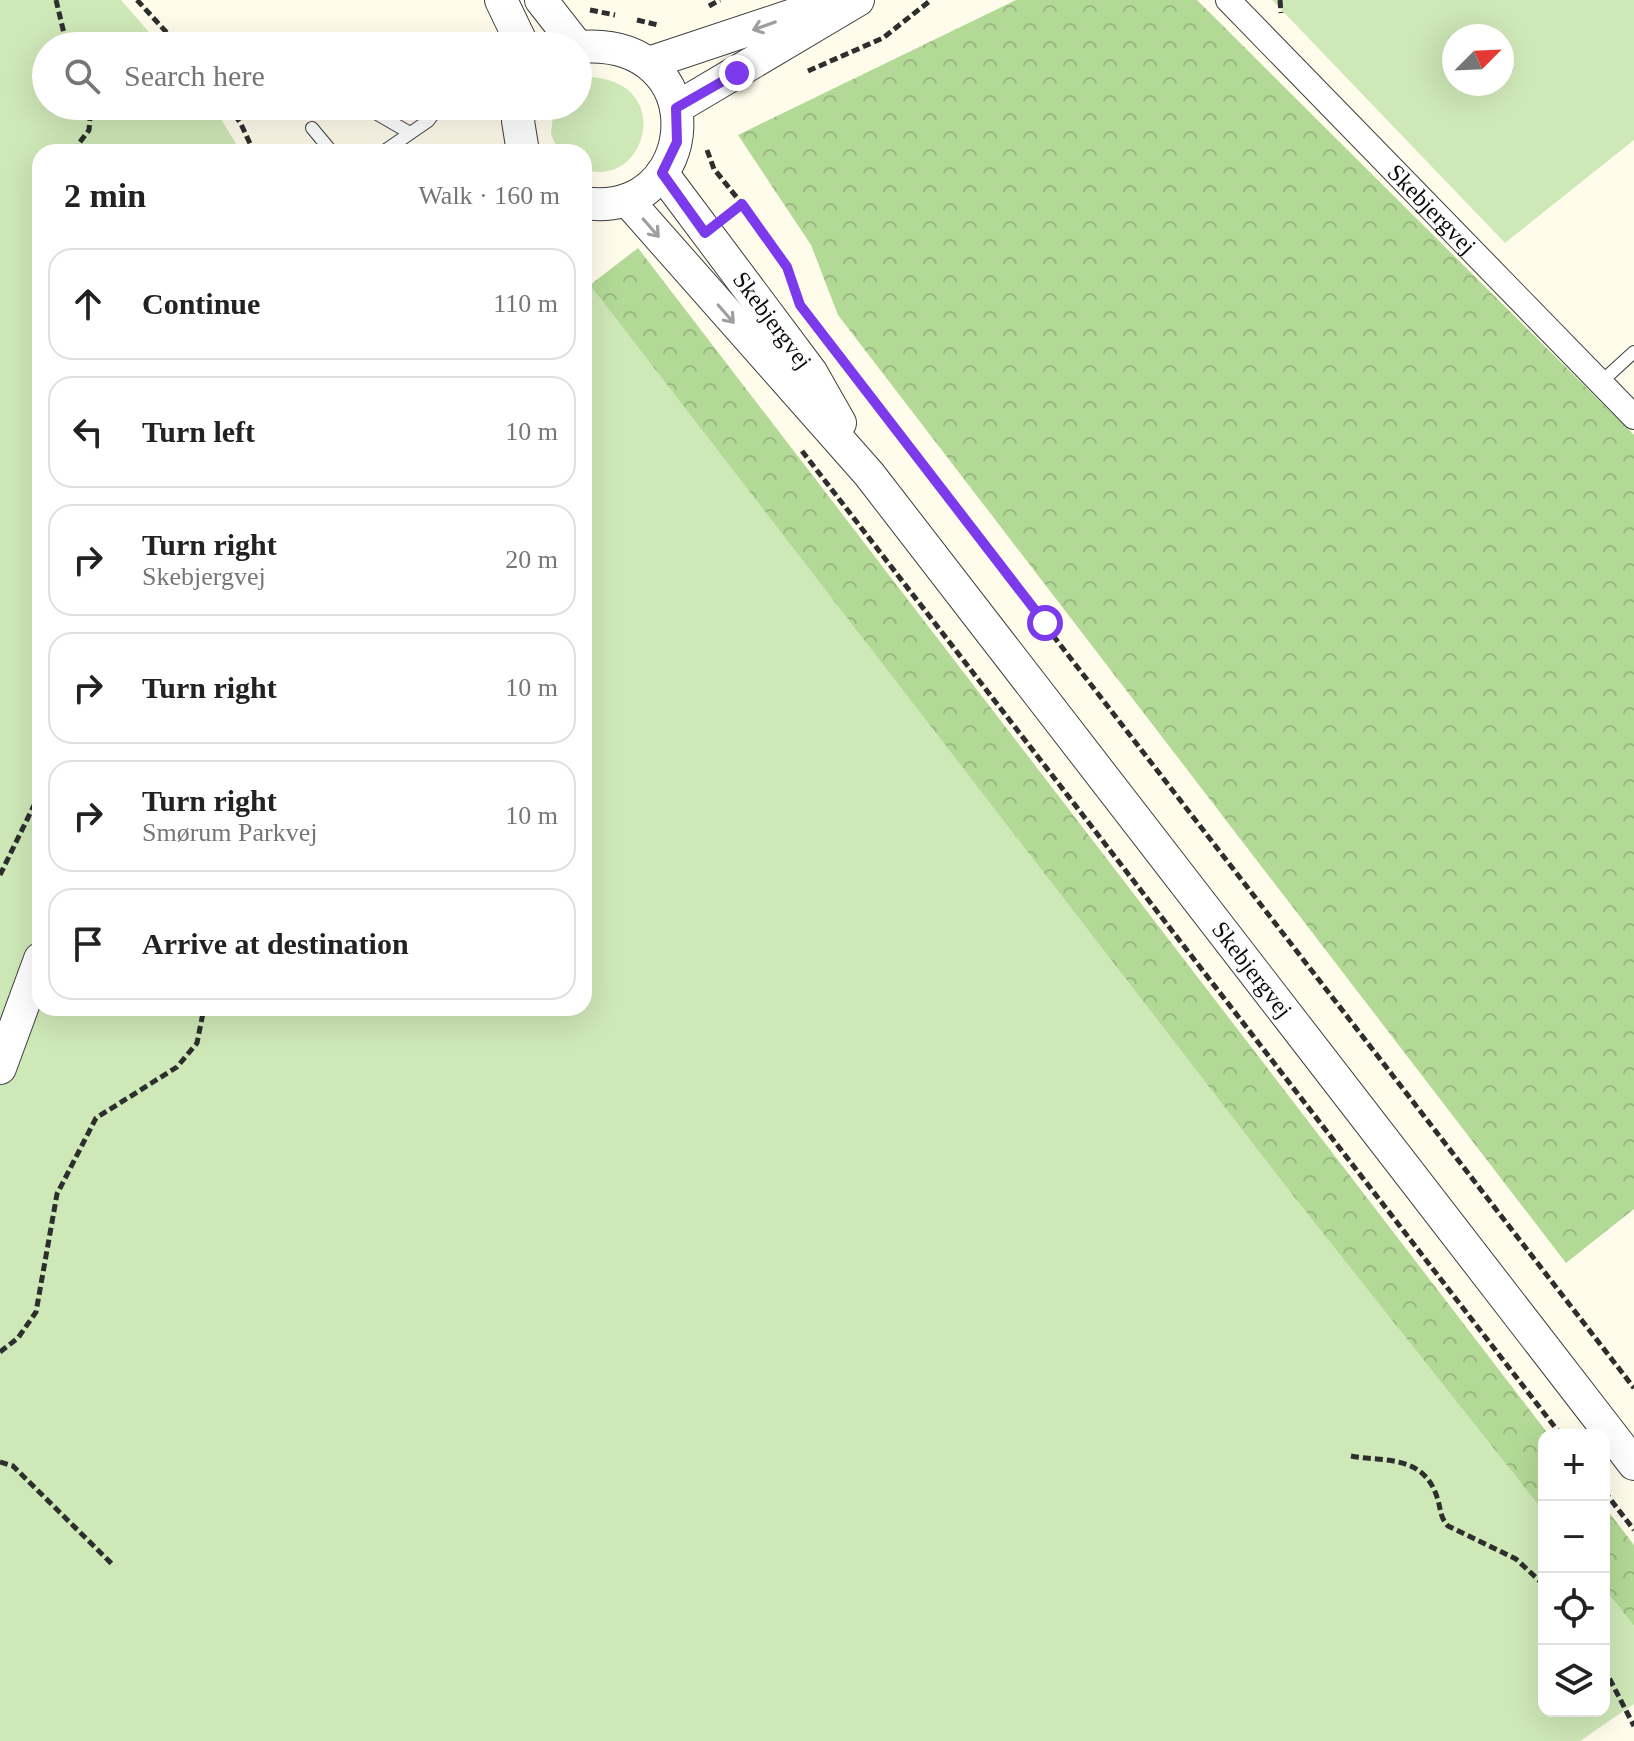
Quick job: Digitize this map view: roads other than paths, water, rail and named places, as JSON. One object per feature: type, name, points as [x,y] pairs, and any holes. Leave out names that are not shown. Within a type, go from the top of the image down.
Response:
[{"type":"street","points":[[501,0],[516,32]]},
{"type":"street","points":[[541,0],[566,32]]},
{"type":"street","points":[[649,63],[837,0]]},
{"type":"street","points":[[676,108],[858,0]]},
{"type":"street","name":"Skebjergvej","points":[[1228,0],[1634,417]]},
{"type":"street","points":[[592,46],[627,50],[649,63],[666,84],[676,108],[677,142],[662,173],[647,189],[627,200],[592,204]]},
{"type":"street","points":[[518,120],[522,144]]},
{"type":"street","name":"Skebjergvej","points":[[662,173],[811,372],[869,474]]},
{"type":"street","name":"Skebjergvej","points":[[627,200],[869,474],[1634,1464]]},
{"type":"street","points":[[0,1068],[32,981]]},
{"type":"lane","points":[[388,120],[410,133]]},
{"type":"lane","points":[[394,144],[424,120]]},
{"type":"lane","points":[[312,128],[325,144]]},
{"type":"lane","points":[[1600,383],[1634,352]]}]
